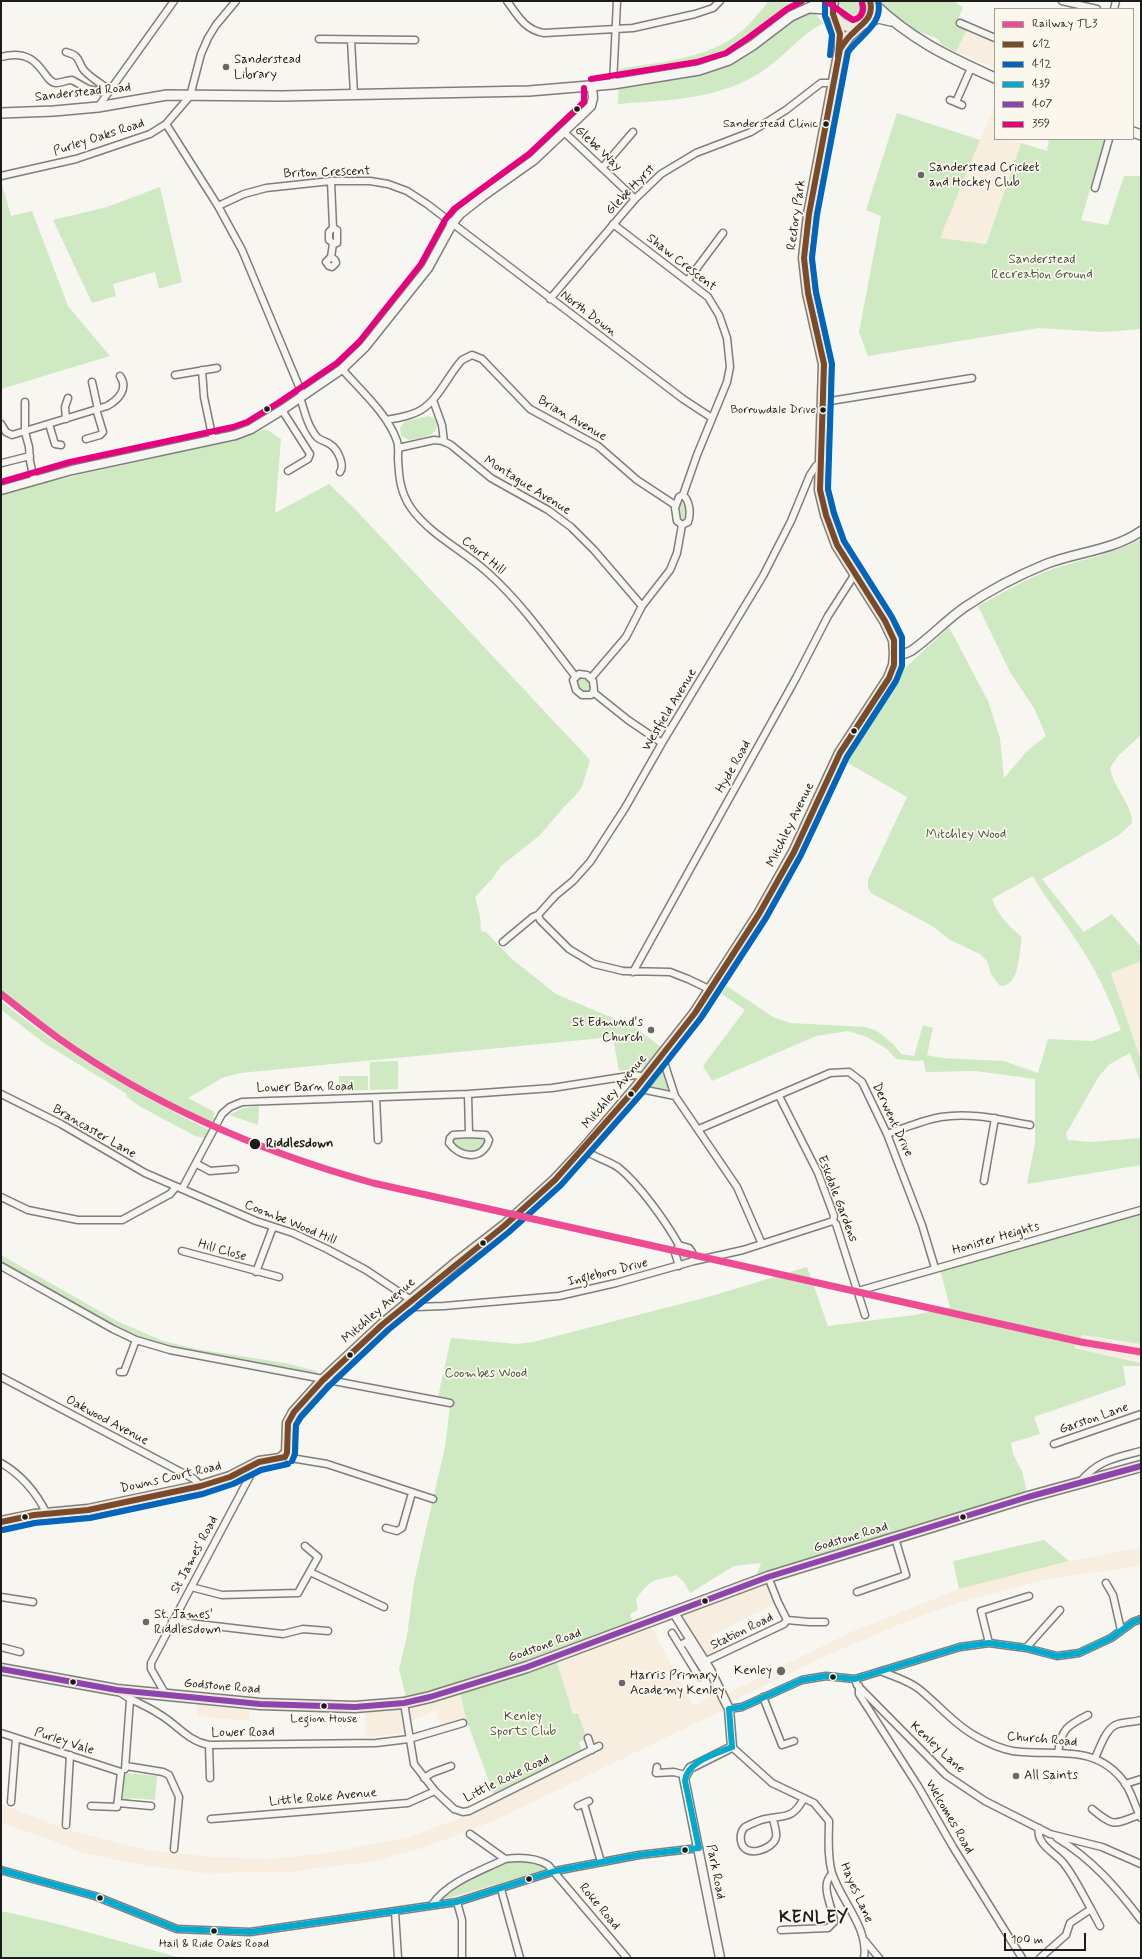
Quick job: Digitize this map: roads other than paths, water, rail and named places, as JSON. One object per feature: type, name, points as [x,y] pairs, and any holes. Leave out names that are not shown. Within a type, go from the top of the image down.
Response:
[{"type":"main road","name":"Sanderstead Road","points":[[1,112],[54,111],[98,107],[167,95],[281,96],[529,91],[592,87],[698,70],[729,60],[753,45],[791,16],[824,1]]},
{"type":"main road","name":"Rectory Park","points":[[833,1],[834,16],[840,34],[840,49],[809,214],[804,258],[808,293],[824,364],[824,402],[820,463],[820,490],[826,515],[837,545],[885,621],[894,640],[895,653]]},
{"type":"main road","points":[[862,25],[867,21],[872,11],[870,1]]},
{"type":"main road","points":[[870,1],[894,23],[932,49],[994,78]]},
{"type":"main road","points":[[806,8],[826,9],[847,26],[854,28],[881,18],[894,23]]},
{"type":"main road","name":"Rectory Park","points":[[840,49],[849,36],[862,25]]},
{"type":"main road","name":"Mitchley Avenue","points":[[284,1457],[287,1453],[288,1423],[294,1412],[322,1380],[359,1345],[408,1303],[518,1214],[584,1149],[662,1056],[711,990],[759,914],[794,852],[840,753],[889,678],[894,665],[895,653]]},
{"type":"main road","name":"Downs Court Road","points":[[1,1522],[46,1514],[88,1510],[201,1486],[230,1477],[259,1462],[284,1457]]},
{"type":"main road","name":"Godstone Road","points":[[1,1669],[117,1690],[260,1704],[347,1707],[404,1703],[430,1697],[527,1667],[768,1577],[1079,1483],[1141,1466]]},
{"type":"street","points":[[98,107],[174,1]]},
{"type":"street","points":[[190,96],[201,54],[208,38],[216,25],[236,1]]},
{"type":"street","points":[[507,1],[521,21],[534,31],[544,33],[616,30],[654,24],[713,8],[720,1]]},
{"type":"street","points":[[613,84],[617,1]]},
{"type":"street","points":[[1062,1],[1093,8]]},
{"type":"street","points":[[960,23],[994,38]]},
{"type":"street","points":[[319,39],[416,40]]},
{"type":"street","points":[[351,40],[354,94]]},
{"type":"street","points":[[66,52],[75,55],[81,62],[83,70],[108,92]]},
{"type":"street","points":[[1,57],[29,57],[43,70],[51,81],[56,83],[72,80],[88,89],[108,92]]},
{"type":"street","points":[[962,106],[953,101],[971,68]]},
{"type":"street","name":"Glebe Hyrst","points":[[550,299],[613,224],[655,178],[680,161],[696,153],[747,135],[781,113],[821,83],[834,83]]},
{"type":"street","points":[[1,490],[34,480],[213,440],[246,431],[302,397],[342,368],[365,347],[428,268],[452,224],[460,214],[534,160],[591,106],[593,98],[592,87]]},
{"type":"street","name":"Purley Oaks Road","points":[[1,176],[83,156],[150,134],[166,124],[190,96]]},
{"type":"street","points":[[166,124],[218,206],[249,263],[302,397],[310,428],[318,439],[332,445],[342,462],[340,472]]},
{"type":"street","name":"Glebe Way","points":[[564,132],[635,199]]},
{"type":"street","points":[[602,168],[633,132]]},
{"type":"street","points":[[1095,188],[1109,140]]},
{"type":"street","points":[[331,181],[333,228],[338,231],[337,243],[332,244],[331,257]]},
{"type":"street","name":"Briton Crescent","points":[[218,206],[261,189],[294,184],[331,181],[378,182],[401,188],[420,199],[452,224]]},
{"type":"street","name":"North Down","points":[[452,224],[682,399],[712,418]]},
{"type":"street","name":"Shaw Crescent","points":[[613,224],[688,280],[712,302],[722,322],[728,341],[730,358],[728,377],[721,399],[712,418],[683,495]]},
{"type":"street","points":[[688,280],[722,234]]},
{"type":"street","name":"Brian Avenue","points":[[433,400],[464,359],[470,355],[479,357],[486,362],[533,411],[598,446],[643,484],[675,506]]},
{"type":"street","points":[[175,375],[217,368]]},
{"type":"street","name":"Court Hill","points":[[342,368],[386,420],[394,435],[398,448],[400,485],[411,509],[426,524],[472,560],[503,587],[575,676],[573,684],[578,693],[586,696],[593,692]]},
{"type":"street","points":[[202,370],[204,397],[213,440]]},
{"type":"street","points":[[1,424],[8,434],[12,435],[66,419],[112,403],[122,393],[124,384],[120,376]]},
{"type":"street","points":[[824,402],[972,378]]},
{"type":"street","points":[[86,439],[100,435],[103,432],[92,382]]},
{"type":"street","points":[[66,419],[65,408],[68,398]]},
{"type":"street","points":[[386,420],[417,412],[433,400],[442,425],[444,442],[431,440],[398,448]]},
{"type":"street","points":[[25,402],[25,432],[34,480]]},
{"type":"street","points":[[282,410],[310,454],[308,459],[288,471]]},
{"type":"street","points":[[49,424],[55,444],[61,445]]},
{"type":"street","name":"Montague Avenue","points":[[444,442],[452,446],[491,478],[548,510],[566,523],[594,550],[642,606]]},
{"type":"street","points":[[2,463],[30,456]]},
{"type":"street","name":"Westfield Avenue","points":[[503,942],[533,917],[538,915],[590,862],[625,808],[662,743],[763,576],[791,521],[810,475],[820,463]]},
{"type":"street","points":[[683,495],[687,498],[690,514],[688,522],[682,525],[677,521],[675,506],[679,497],[683,495]]},
{"type":"street","points":[[591,678],[626,637],[642,606],[664,579],[677,553],[682,525]]},
{"type":"street","points":[[895,653],[904,654],[911,651],[965,607],[1013,579],[1047,564],[1112,545],[1141,531]]},
{"type":"street","name":"Hyde Road","points":[[633,972],[796,678],[828,616],[856,574]]},
{"type":"street","points":[[575,676],[582,674],[591,678],[595,686],[593,692],[628,720],[662,743]]},
{"type":"street","points":[[538,915],[540,920],[549,930],[580,956],[609,969],[633,972],[654,970],[670,972],[711,990]]},
{"type":"street","points":[[662,1056],[675,1096],[699,1129],[737,1187],[762,1244]]},
{"type":"street","name":"Derwent Drive","points":[[699,1129],[830,1073],[849,1072],[862,1082],[887,1134],[922,1225],[935,1268]]},
{"type":"street","name":"Lower Barn Road","points":[[179,1188],[197,1164],[222,1114],[230,1107],[242,1102],[468,1094],[552,1088],[635,1075],[645,1077]]},
{"type":"street","points":[[636,1088],[675,1096]]},
{"type":"street","name":"Brancaster Lane","points":[[1,1094],[54,1120],[129,1165],[179,1188]]},
{"type":"street","points":[[468,1094],[469,1134]]},
{"type":"street","name":"Eskdale Gardens","points":[[779,1096],[818,1173],[834,1216],[833,1221],[836,1224],[865,1315]]},
{"type":"street","points":[[376,1098],[378,1140]]},
{"type":"street","points":[[887,1134],[940,1117],[973,1116],[995,1118],[1030,1126]]},
{"type":"street","points":[[984,1181],[995,1118]]},
{"type":"street","points":[[469,1134],[486,1135],[489,1140],[487,1145],[481,1151],[466,1155],[456,1151],[449,1143],[450,1138],[453,1135],[469,1134]]},
{"type":"street","points":[[584,1149],[589,1153],[607,1160],[620,1168],[660,1215],[679,1245],[689,1248],[692,1252],[694,1261]]},
{"type":"street","points":[[197,1164],[210,1171],[235,1169]]},
{"type":"street","points":[[1,1197],[28,1210],[78,1220],[122,1220],[179,1188]]},
{"type":"street","name":"Coombe Wood Hill","points":[[179,1188],[327,1249],[366,1270],[408,1303]]},
{"type":"street","name":"Honister Heights","points":[[858,1291],[1141,1210]]},
{"type":"street","name":"Ingleboro Drive","points":[[408,1303],[416,1308],[559,1296],[616,1283],[762,1244],[833,1221]]},
{"type":"street","name":"Hill Close","points":[[256,1272],[273,1227]]},
{"type":"street","points":[[679,1245],[675,1253],[679,1266]]},
{"type":"street","name":"Hill Close","points":[[182,1251],[279,1277]]},
{"type":"street","points":[[1,1266],[68,1305],[136,1340],[170,1350],[322,1380],[450,1403]]},
{"type":"street","points":[[124,1372],[136,1340]]},
{"type":"street","name":"Oakwood Avenue","points":[[1,1377],[194,1479],[201,1486]]},
{"type":"street","name":"Garston Lane","points":[[1054,1444],[1141,1414]]},
{"type":"street","points":[[1079,1483],[1090,1470],[1099,1465],[1141,1451]]},
{"type":"street","name":"Downs Court Road","points":[[284,1457],[327,1464],[433,1499]]},
{"type":"street","points":[[1,1463],[13,1470],[31,1487],[40,1500],[46,1514]]},
{"type":"street","name":"St James' Road","points":[[166,1695],[151,1669],[151,1662],[250,1476],[251,1470],[249,1467]]},
{"type":"street","points":[[386,1528],[397,1531],[402,1528],[412,1493]]},
{"type":"street","points":[[856,1592],[906,1575],[895,1538]]},
{"type":"street","points":[[191,1587],[222,1595],[298,1593],[318,1557],[305,1546]]},
{"type":"street","points":[[310,1572],[384,1606]]},
{"type":"street","name":"Station Road","points":[[706,1661],[784,1624],[787,1620],[768,1577]]},
{"type":"street","points":[[1106,1583],[1113,1595],[1121,1630]]},
{"type":"street","points":[[989,1644],[981,1611],[1029,1596]]},
{"type":"street","points":[[1,1597],[33,1602]]},
{"type":"street","points":[[1026,1648],[1060,1610]]},
{"type":"street","points":[[656,1773],[674,1772],[685,1775],[690,1768],[732,1747],[729,1709],[706,1661],[674,1613]]},
{"type":"street","points":[[729,1709],[742,1706],[802,1680],[816,1676],[856,1679],[883,1672],[960,1647],[989,1644],[1026,1648],[1057,1656],[1079,1653],[1098,1645],[1141,1619]]},
{"type":"street","points":[[787,1620],[825,1622]]},
{"type":"street","points":[[172,1621],[283,1634],[303,1629],[328,1631]]},
{"type":"street","points":[[672,1633],[699,1677]]},
{"type":"street","points":[[680,1645],[686,1642],[705,1672],[710,1670]]},
{"type":"street","points":[[1,1647],[20,1652]]},
{"type":"street","name":"Church Road","points":[[883,1672],[918,1688],[947,1715],[979,1738],[1004,1749],[1015,1751],[1080,1754],[1095,1758],[1116,1772],[1125,1784],[1140,1817]]},
{"type":"street","name":"Kenley Lane","points":[[856,1679],[859,1686],[946,1775],[984,1801],[1050,1834],[1102,1847],[1141,1864]]},
{"type":"street","name":"Welcomes Road","points":[[859,1686],[859,1694],[918,1786],[953,1847],[1022,1958]]},
{"type":"street","name":"Lower Road","points":[[117,1690],[130,1700],[161,1714],[188,1737],[209,1745],[376,1743],[409,1738],[463,1723]]},
{"type":"street","points":[[763,1696],[782,1745],[794,1740]]},
{"type":"street","points":[[91,1806],[117,1807],[121,1772],[124,1771],[126,1766],[130,1700]]},
{"type":"street","name":"Little Roke Road","points":[[404,1703],[414,1764],[435,1791],[454,1809],[463,1812],[469,1812],[599,1746]]},
{"type":"street","points":[[1058,1753],[1060,1739],[1064,1731],[1073,1722],[1088,1715]]},
{"type":"street","points":[[1095,1758],[1108,1732],[1113,1727],[1117,1724],[1141,1720]]},
{"type":"street","name":"Purley Vale","points":[[1,1733],[121,1772]]},
{"type":"street","points":[[11,1802],[16,1738]]},
{"type":"street","points":[[588,1738],[592,1750]]},
{"type":"street","points":[[209,1745],[210,1778]]},
{"type":"street","name":"Hayes Lane","points":[[732,1747],[772,1783],[814,1803],[829,1821],[828,1856],[832,1874],[865,1941],[864,1958]]},
{"type":"street","points":[[66,1826],[70,1755]]},
{"type":"street","points":[[126,1766],[163,1772],[168,1775],[174,1784],[179,1797],[174,1849]]},
{"type":"street","points":[[424,1778],[432,1773],[451,1766]]},
{"type":"street","name":"Park Road","points":[[685,1775],[684,1781],[699,1848],[720,1958]]},
{"type":"street","points":[[1125,1784],[1141,1779]]},
{"type":"street","name":"Little Roke Avenue","points":[[211,1819],[408,1803],[435,1791]]},
{"type":"street","points":[[772,1819],[777,1837],[771,1846],[752,1852],[746,1851],[742,1847],[740,1836],[745,1826],[765,1819],[772,1819],[795,1812],[804,1798]]},
{"type":"street","points":[[118,1803],[151,1806]]},
{"type":"street","points":[[584,1804],[601,1862]]},
{"type":"street","points":[[1092,1809],[1108,1822],[1116,1824],[1140,1817]]},
{"type":"street","points":[[1040,1828],[1039,1837],[1050,1852],[1065,1864],[1100,1926]]},
{"type":"street","points":[[432,1905],[437,1897],[463,1880],[505,1859],[470,1834]]},
{"type":"street","points":[[1050,1834],[1072,1848],[1109,1880],[1141,1920]]},
{"type":"street","points":[[1,1870],[95,1896],[177,1929],[250,1932],[457,1902],[555,1871],[639,1855],[699,1848]]},
{"type":"street","name":"Roke Road","points":[[505,1859],[517,1857],[540,1860],[555,1871],[627,1958]]},
{"type":"street","points":[[781,1930],[828,1928],[834,1922],[833,1910],[825,1886],[827,1879],[832,1874]]},
{"type":"street","points":[[501,1889],[520,1958]]},
{"type":"street","points":[[457,1902],[462,1920],[462,1958]]},
{"type":"street","points":[[1040,1958],[1066,1935],[1070,1923],[1091,1909]]},
{"type":"street","points":[[395,1912],[398,1958]]},
{"type":"street","points":[[865,1941],[879,1958]]},
{"type":"rail line","name":"TL3","points":[[1,994],[58,1038],[132,1085],[170,1106],[249,1141],[331,1171],[373,1183],[1081,1342],[1141,1352]]},
{"type":"place","name":"Sanderstead Library","points":[[226,67]]},
{"type":"place","name":"Sanderstead Clinic","points":[[826,124]]},
{"type":"place","name":"Sanderstead Cricket and Hockey Club","points":[[921,175]]},
{"type":"place","name":"Borrowdale Drive","points":[[823,410]]},
{"type":"place","name":"St Edmund's Church","points":[[651,1030]]},
{"type":"place","name":"Riddlesdown","points":[[255,1144]]},
{"type":"place","name":"St. James' Riddlesdown","points":[[146,1622]]},
{"type":"place","name":"Kenley","points":[[781,1671]]},
{"type":"place","name":"Harris Primary Academy Kenley","points":[[622,1683]]},
{"type":"place","name":"Legion House","points":[[324,1706]]},
{"type":"place","name":"All Saints","points":[[1016,1776]]},
{"type":"place","name":"Hail & Ride Oaks Road","points":[[214,1931]]},
{"type":"district","name":"KENLEY","points":[[814,1918]]},
{"type":"park label","name":"Sanderstead Recreation Ground","points":[[1042,268]]},
{"type":"park label","name":"Mitchley Wood","points":[[966,835]]},
{"type":"park label","name":"Coombes Wood","points":[[486,1374]]},
{"type":"park label","name":"Kenley Sports Club","points":[[523,1724]]}]
